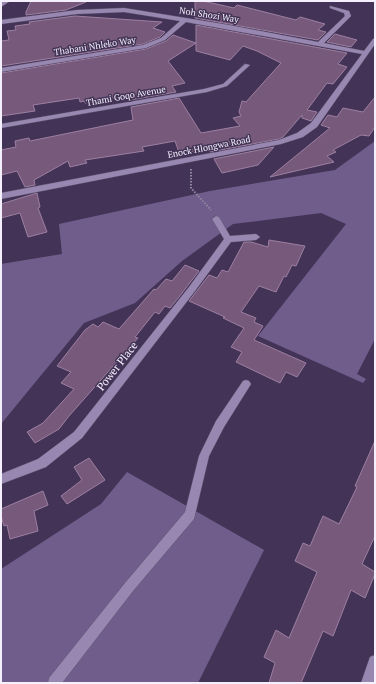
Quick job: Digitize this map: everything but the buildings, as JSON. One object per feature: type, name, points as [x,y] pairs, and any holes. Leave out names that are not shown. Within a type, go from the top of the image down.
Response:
[{"type":"street","points":[[1,5],[7,1]]},
{"type":"street","points":[[320,43],[348,16],[347,12],[342,9],[332,7]]},
{"type":"street","name":"Noh Shozi Way","points":[[1,22],[103,10],[142,12],[366,52]]},
{"type":"street","name":"Thabani Nhleko Way","points":[[1,70],[144,47],[163,39],[184,20]]},
{"type":"street","name":"Enock Hlongwa Road","points":[[1,196],[183,162],[281,142],[300,135],[314,125],[322,115],[375,40]]},
{"type":"street","name":"Thami Goqo Avenue","points":[[1,126],[205,91],[225,85],[247,65]]},
{"type":"street","points":[[216,219],[228,239],[256,237]]},
{"type":"street","name":"Power Place","points":[[1,479],[42,463],[78,435],[188,295],[228,239]]},
{"type":"street","points":[[368,683],[375,662]]},
{"type":"lane","points":[[54,683],[129,587],[190,516],[204,456],[220,424],[246,384]]},
{"type":"path","points":[[183,162],[191,169],[191,188],[208,206],[216,219]]},
{"type":"shaded area","points":[[375,141],[375,339],[357,374],[366,379],[363,383],[258,336],[346,224],[321,213],[233,224],[182,261],[135,303],[84,323],[1,424],[1,264],[62,254],[59,224],[210,191],[335,170]]},
{"type":"shaded area","points":[[127,472],[264,550],[198,683],[1,683],[1,569],[101,504]]}]
